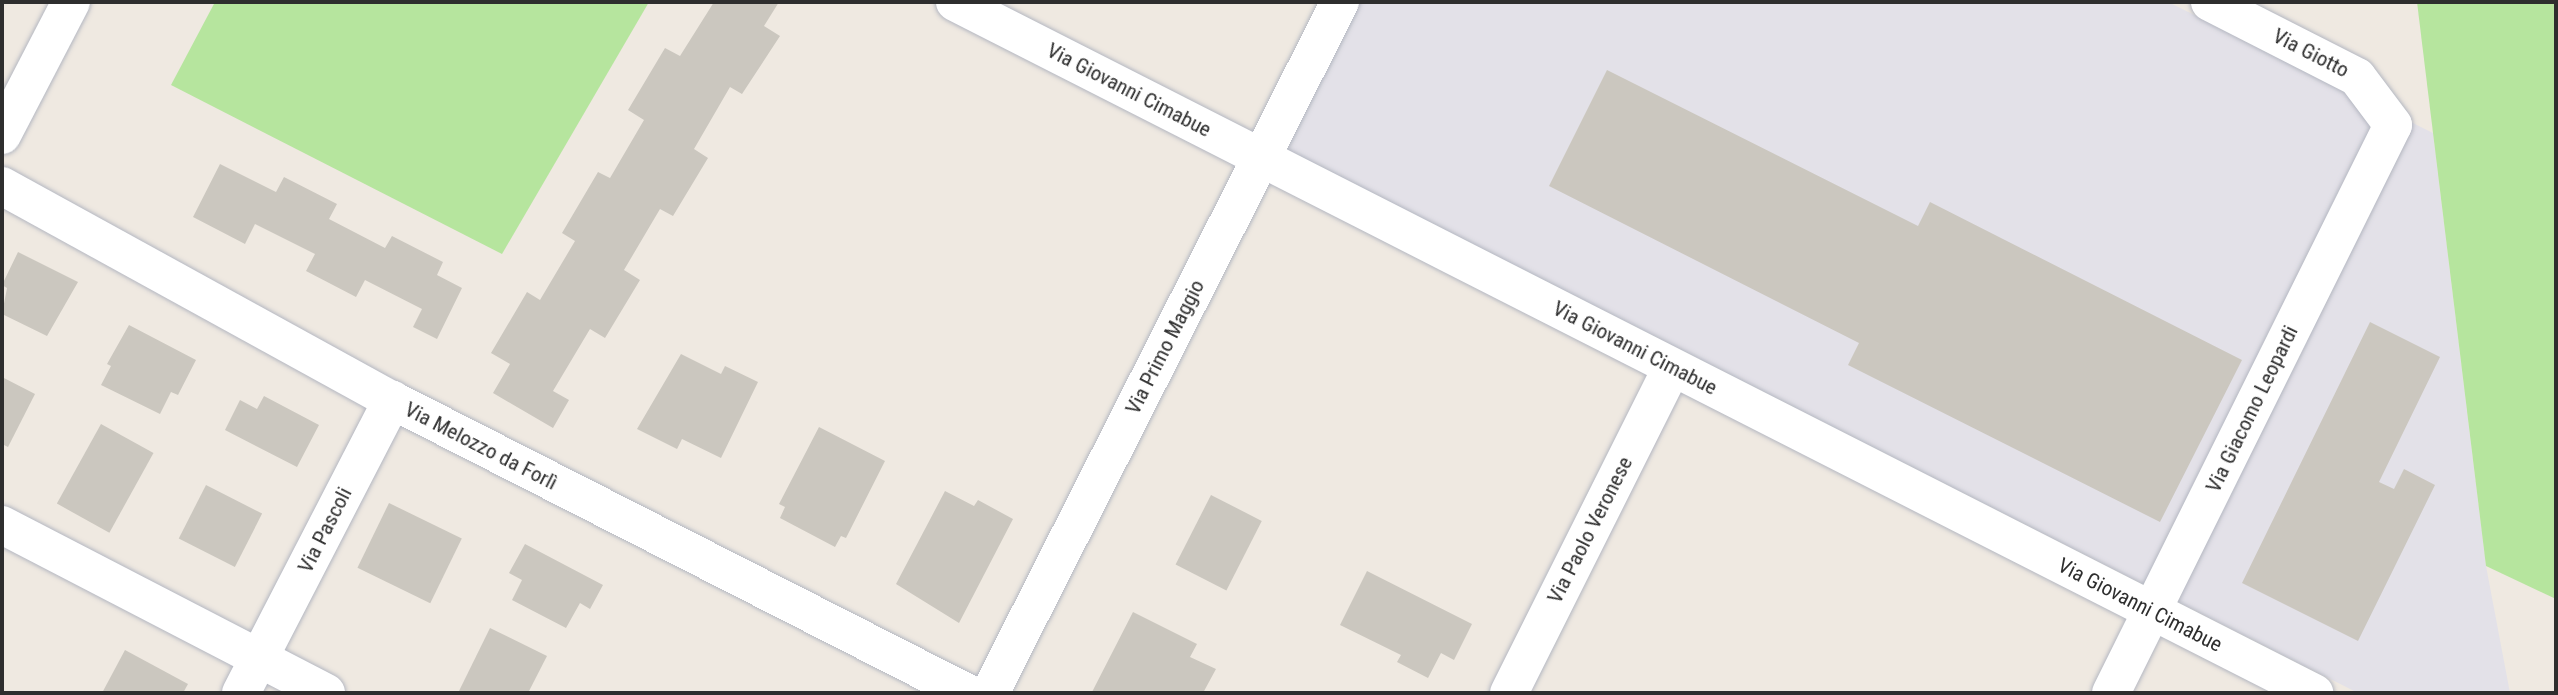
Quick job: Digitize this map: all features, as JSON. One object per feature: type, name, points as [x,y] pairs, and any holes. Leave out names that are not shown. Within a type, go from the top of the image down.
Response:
[{"type":"street","points":[[2,135],[71,2]]},
{"type":"street","name":"Via Giovanni Cimabue","points":[[955,2],[2314,693]]},
{"type":"street","name":"Via Primo Maggio","points":[[990,693],[1340,2]]},
{"type":"street","name":"Via Giotto","points":[[2210,2],[2357,76],[2393,125]]},
{"type":"street","name":"Via Giacomo Leopardi","points":[[2111,693],[2393,125]]},
{"type":"street","name":"Via Melozzo da Forlì","points":[[2,186],[392,400],[967,693]]},
{"type":"street","name":"Via Paolo Veronese","points":[[1509,693],[1672,367]]},
{"type":"street","name":"Via Pascoli","points":[[241,693],[392,400]]},
{"type":"street","points":[[2,525],[326,693]]},
{"type":"shaded area","points":[[1357,2],[2168,2],[2433,133],[2486,566],[2510,693],[2358,693],[1283,148]]},
{"type":"green space","points":[[215,2],[649,2],[502,254],[171,85]]},
{"type":"green space","points":[[2417,2],[2556,2],[2556,599],[2486,566]]},
{"type":"building","points":[[714,2],[779,2],[764,26],[780,36],[742,94],[730,87],[694,149],[708,158],[673,216],[660,209],[624,270],[640,280],[605,338],[590,329],[553,391],[569,400],[553,428],[493,393],[510,364],[491,353],[527,292],[540,300],[575,241],[562,233],[598,172],[610,178],[644,120],[628,110],[665,48],[680,56]]},
{"type":"building","points":[[1607,70],[1918,226],[1930,202],[2242,360],[2160,522],[1848,365],[1859,343],[1549,186]]},
{"type":"building","points":[[220,164],[276,192],[284,177],[337,204],[329,219],[385,248],[392,236],[443,262],[437,275],[462,288],[437,339],[413,327],[422,309],[365,280],[356,297],[306,271],[315,254],[255,224],[245,244],[193,217]]},
{"type":"building","points":[[18,252],[78,282],[47,336],[2,314],[7,288],[2,285]]},
{"type":"building","points":[[2370,322],[2440,357],[2379,482],[2394,489],[2404,469],[2435,485],[2358,641],[2242,583]]},
{"type":"building","points":[[129,325],[196,360],[178,395],[171,392],[160,414],[101,385],[111,366],[107,364]]},
{"type":"building","points":[[681,354],[721,374],[725,366],[758,382],[721,458],[682,439],[677,449],[637,429]]},
{"type":"building","points":[[2,377],[35,394],[8,447],[2,444]]},
{"type":"building","points":[[264,396],[319,425],[297,467],[225,430],[240,400],[257,409]]},
{"type":"building","points":[[101,424],[153,453],[109,533],[57,504]]},
{"type":"building","points":[[819,427],[885,461],[846,538],[841,536],[835,547],[780,518],[785,507],[779,504]]},
{"type":"building","points":[[206,485],[262,514],[235,567],[179,538]]},
{"type":"building","points":[[945,491],[974,506],[978,500],[1013,519],[959,623],[896,584]]},
{"type":"building","points":[[1211,495],[1262,521],[1226,590],[1176,564]]},
{"type":"building","points":[[389,503],[462,539],[430,603],[357,568]]},
{"type":"building","points":[[525,544],[603,585],[590,609],[580,603],[566,628],[512,600],[522,580],[509,573]]},
{"type":"building","points":[[1367,571],[1472,624],[1454,660],[1441,653],[1428,678],[1397,662],[1401,655],[1340,625]]},
{"type":"building","points":[[1133,612],[1197,644],[1190,657],[1216,669],[1203,693],[1092,692]]},
{"type":"building","points":[[490,628],[547,656],[528,693],[458,693]]},
{"type":"building","points":[[125,650],[188,684],[183,693],[102,693]]}]
